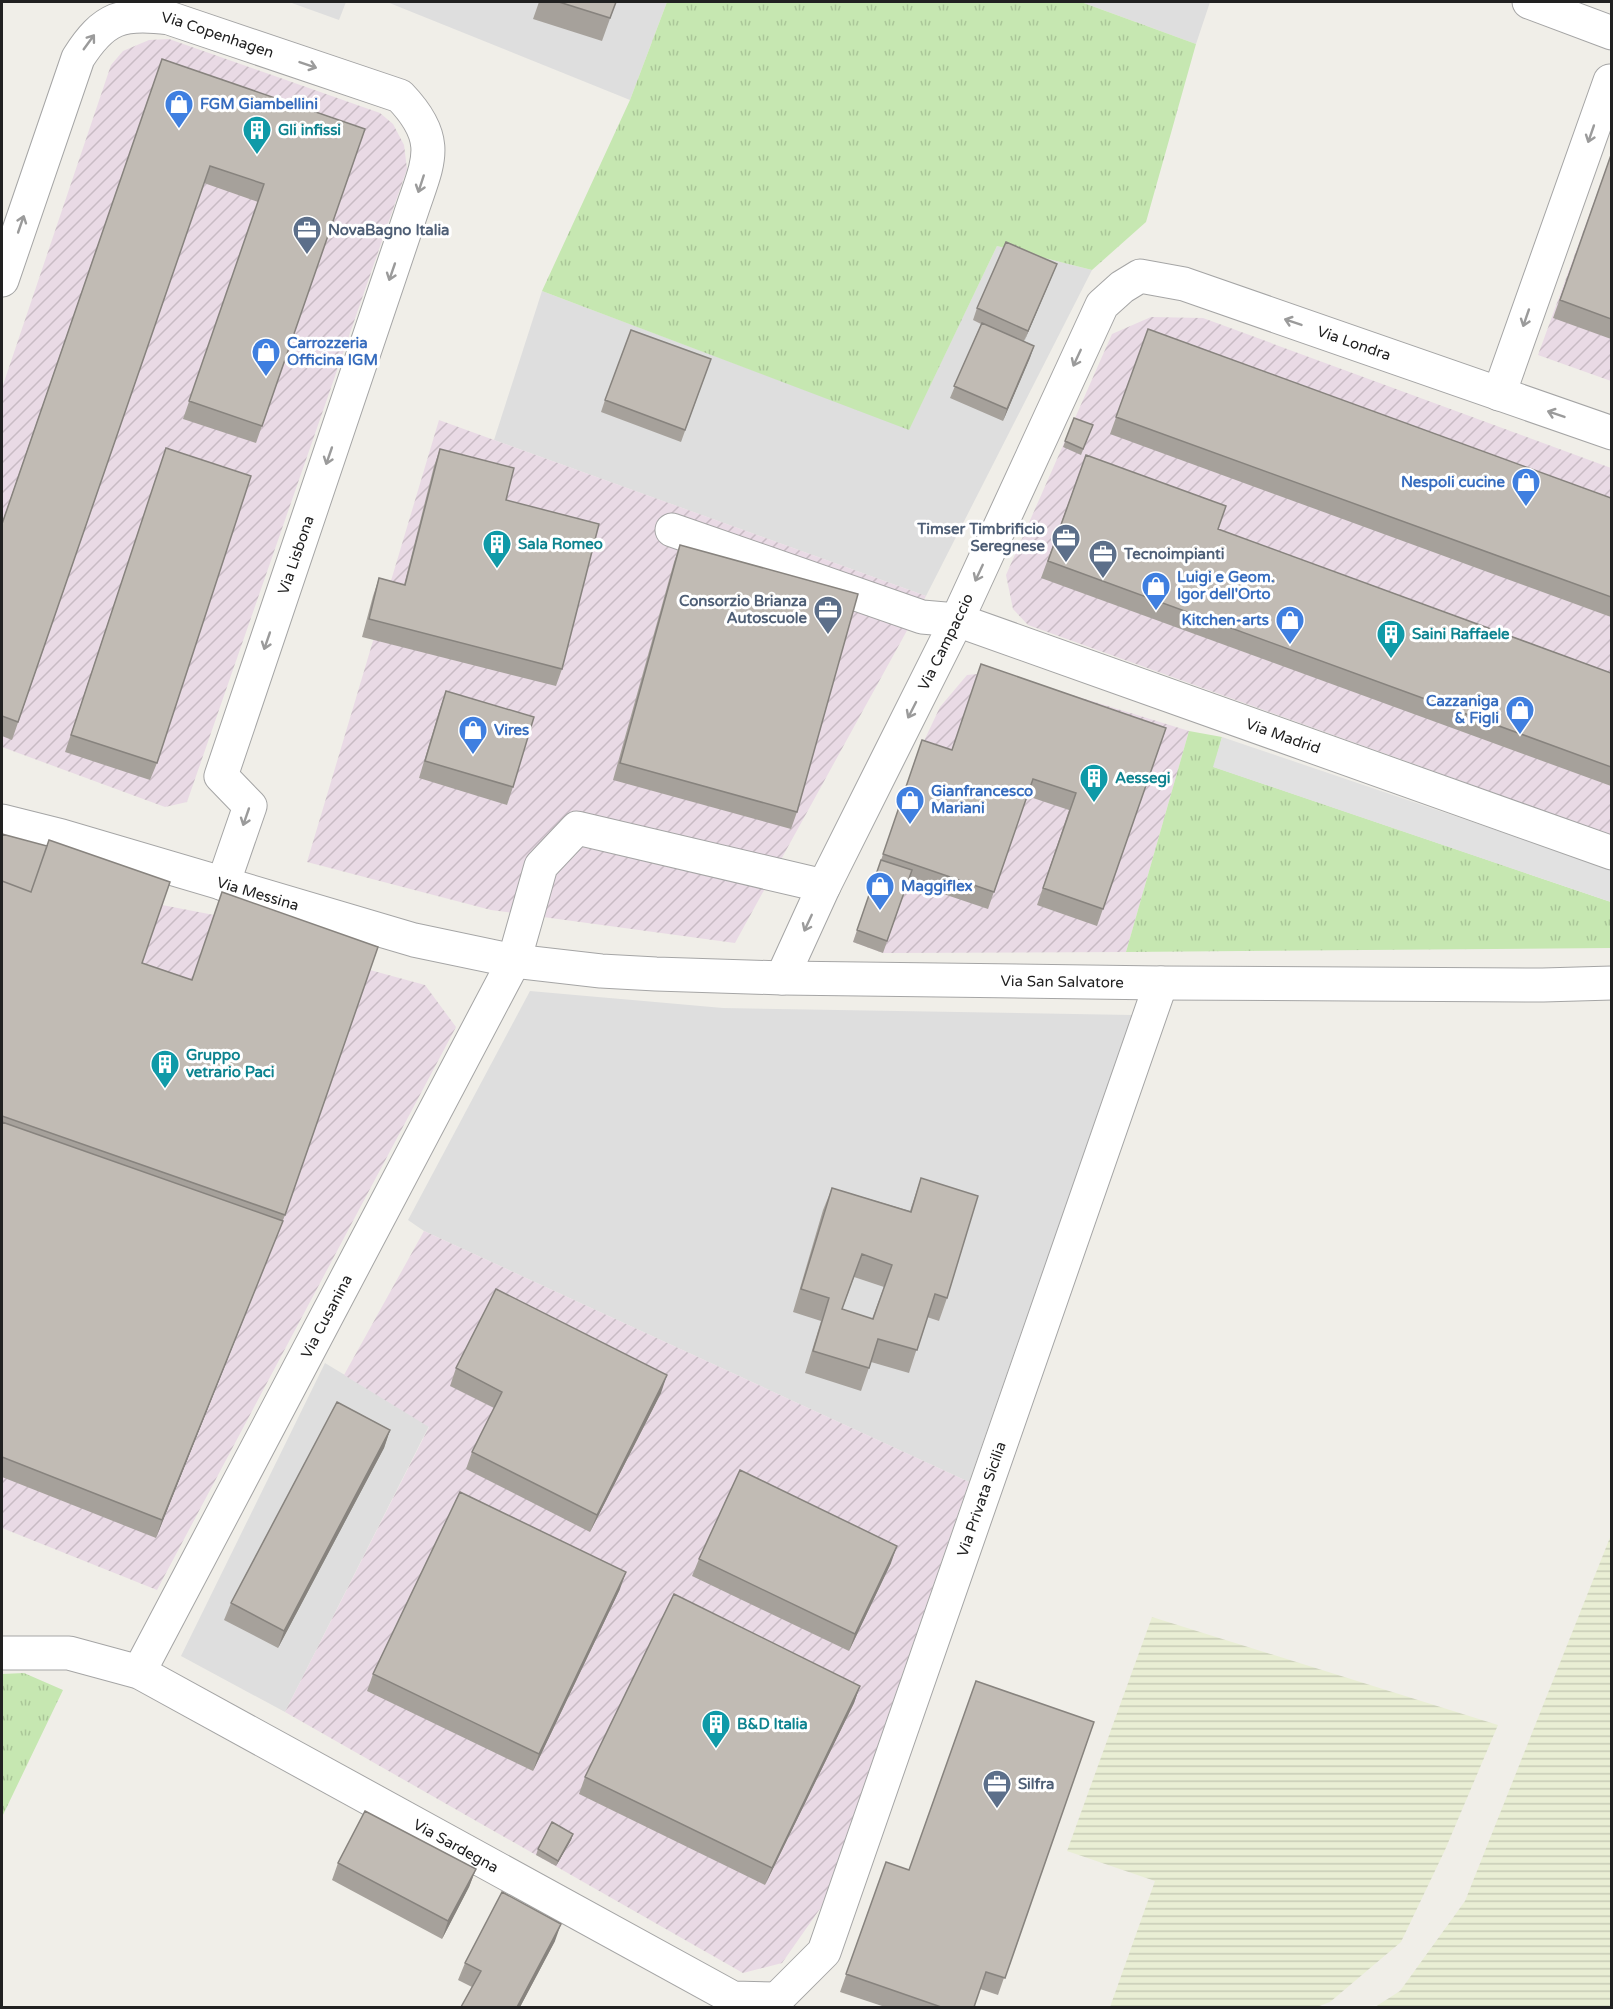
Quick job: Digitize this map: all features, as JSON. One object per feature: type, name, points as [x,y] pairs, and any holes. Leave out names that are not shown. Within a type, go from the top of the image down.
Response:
[{"type":"street","points":[[1530,2],[1611,33]]},
{"type":"street","name":"Via Copenhagen","points":[[2,280],[78,58],[92,37],[114,20],[140,14],[169,18],[400,96],[415,112],[426,131],[429,159],[410,216]]},
{"type":"street","points":[[1498,394],[1611,80]]},
{"type":"street","name":"Via Lisbona","points":[[223,884],[250,806],[221,776],[410,216]]},
{"type":"street","name":"Via Londra","points":[[1102,305],[1122,287],[1140,276],[1184,284],[1611,433]]},
{"type":"street","name":"Via Campaccio","points":[[782,978],[824,886],[957,620],[1102,305]]},
{"type":"street","name":"Via Madrid","points":[[672,530],[922,617],[957,620],[1611,853]]},
{"type":"street","name":"Via Messina","points":[[2,821],[62,836],[405,938],[514,961]]},
{"type":"street","name":"Via Cusanina","points":[[139,1672],[514,961],[541,866],[577,828],[824,886]]},
{"type":"street","name":"Via San Salvatore","points":[[514,961],[600,971],[782,978],[1544,985],[1611,982]]},
{"type":"street","name":"Via Privata Sicilia","points":[[777,1999],[824,1952],[1161,983]]},
{"type":"street","name":"Via Sardegna","points":[[2,1653],[69,1653],[139,1672],[733,1998],[777,1999]]},
{"type":"shaded area","points":[[289,2],[346,2],[339,20]]},
{"type":"shaded area","points":[[387,2],[667,2],[630,100]]},
{"type":"shaded area","points":[[1081,2],[1210,2],[1196,44]]},
{"type":"shaded area","points":[[169,39],[380,113],[393,124],[404,145],[407,169],[187,802],[165,807],[2,747],[2,388],[111,65],[123,51],[149,40]]},
{"type":"shaded area","points":[[1611,155],[1611,381],[1538,355]]},
{"type":"shaded area","points":[[997,246],[1092,270],[926,596],[494,440],[542,291],[909,429]]},
{"type":"shaded area","points":[[1151,317],[1203,318],[1611,468],[1611,835],[1028,625],[1013,609],[1006,575],[1112,334]]},
{"type":"shaded area","points":[[439,420],[926,596],[735,943],[491,910],[307,862]]},
{"type":"shaded area","points":[[997,672],[1189,731],[1126,952],[883,953],[853,942],[916,758],[940,707],[967,675]]},
{"type":"shaded area","points":[[1222,737],[1611,869],[1611,902],[1213,767]]},
{"type":"shaded area","points":[[2,853],[162,905],[214,915],[370,970],[425,985],[456,1027],[157,1590],[2,1528]]},
{"type":"shaded area","points":[[530,991],[723,1008],[1132,1015],[969,1482],[424,1231],[408,1220]]},
{"type":"shaded area","points":[[424,1231],[969,1482],[822,1906],[782,1963],[743,1973],[285,1712],[429,1427],[344,1375]]},
{"type":"shaded area","points":[[325,1363],[429,1426],[285,1712],[181,1656]]},
{"type":"green space","points":[[667,2],[1081,2],[1196,44],[1146,222],[1092,270],[997,246],[909,430],[542,291],[630,100]]},
{"type":"green space","points":[[1189,731],[1222,737],[1214,767],[1611,902],[1611,948],[1126,952]]},
{"type":"green space","points":[[1611,1535],[1611,2007],[1375,2007],[1400,1991],[1465,1901]]},
{"type":"green space","points":[[1152,1617],[1498,1725],[1445,1850],[1401,1942],[1330,2002],[1314,2008],[1110,2007],[1155,1881],[1067,1851]]},
{"type":"green space","points":[[24,1673],[63,1690],[2,1817],[2,1674]]},
{"type":"building","points":[[559,2],[616,2],[610,18]]},
{"type":"building","points":[[162,59],[365,129],[262,426],[189,401],[264,184],[210,166],[18,722],[2,716],[2,524]]},
{"type":"building","points":[[1611,155],[1611,319],[1560,300]]},
{"type":"building","points":[[1006,242],[1057,264],[1028,331],[977,308]]},
{"type":"building","points":[[982,323],[1034,346],[1007,409],[954,386]]},
{"type":"building","points":[[1148,329],[1611,498],[1611,597],[1116,417]]},
{"type":"building","points":[[631,330],[711,359],[685,430],[605,400]]},
{"type":"building","points":[[1074,418],[1093,425],[1083,449],[1065,441]]},
{"type":"building","points":[[166,448],[251,476],[157,763],[71,735]]},
{"type":"building","name":"Sala Romeo","points":[[440,449],[514,468],[506,500],[599,524],[562,669],[369,619],[379,578],[405,585]]},
{"type":"building","points":[[1086,455],[1226,506],[1218,529],[1611,673],[1611,767],[1048,561]]},
{"type":"building","points":[[680,545],[858,594],[797,812],[620,763]]},
{"type":"building","points":[[981,664],[1166,728],[1103,909],[1043,888],[1076,793],[1033,779],[994,892],[883,854],[922,740],[952,750]]},
{"type":"building","name":"Vires","points":[[446,691],[534,717],[513,787],[425,761]]},
{"type":"building","points":[[2,834],[47,846],[31,892],[2,881]]},
{"type":"building","name":"Gruppo vetrario Paci","points":[[49,840],[170,882],[142,963],[192,980],[222,892],[378,947],[285,1215],[2,1116],[2,881],[31,892]]},
{"type":"building","name":"Maggiflex","points":[[881,860],[912,870],[887,941],[857,930]]},
{"type":"building","points":[[2,1122],[283,1221],[162,1520],[2,1457]]},
{"type":"building","points":[[921,1178],[978,1196],[947,1298],[935,1294],[917,1350],[878,1339],[869,1368],[813,1351],[829,1298],[801,1289],[832,1188],[911,1212]],"holes":[[[862,1254],[892,1265],[873,1319],[842,1309]]]},
{"type":"building","points":[[496,1289],[667,1375],[597,1515],[472,1452],[502,1392],[456,1368]]},
{"type":"building","points":[[337,1402],[390,1430],[284,1631],[231,1603]]},
{"type":"building","points":[[740,1470],[897,1546],[855,1634],[699,1559]]},
{"type":"building","points":[[460,1492],[626,1572],[539,1754],[373,1674]]},
{"type":"building","name":"B&D Italia","points":[[674,1594],[860,1686],[772,1868],[585,1777]]},
{"type":"building","name":"Silfra","points":[[976,1681],[1094,1722],[1005,1978],[986,1972],[974,2007],[941,2007],[846,1974],[886,1862],[909,1870]]},
{"type":"building","points":[[365,1811],[476,1869],[448,1921],[338,1863]]},
{"type":"building","points":[[552,1822],[573,1834],[558,1861],[538,1849]]},
{"type":"building","points":[[502,1892],[561,1924],[517,2007],[461,2007],[481,1971],[465,1963]]},
{"type":"place","name":"FGM Giambellini","points":[[179,130]]},
{"type":"place","name":"Gli infissi","points":[[257,156]]},
{"type":"place","name":"NovaBagno Italia","points":[[307,256]]},
{"type":"place","name":"Carrozzeria Officina IGM","points":[[266,378]]},
{"type":"place","name":"Nespoli cucine","points":[[1526,508]]},
{"type":"place","name":"Timser Timbrificio Seregnese","points":[[1066,564]]},
{"type":"place","name":"Sala Romeo","points":[[497,570]]},
{"type":"place","name":"Tecnoimpianti","points":[[1103,580]]},
{"type":"place","name":"Luigi e Geom. Igor dell'Orto","points":[[1156,612]]},
{"type":"place","name":"Consorzio Brianza Autoscuole","points":[[828,636]]},
{"type":"place","name":"Kitchen-arts","points":[[1290,646]]},
{"type":"place","name":"Saini Raffaele","points":[[1391,660]]},
{"type":"place","name":"Cazzaniga & Figli","points":[[1520,736]]},
{"type":"place","name":"Vires","points":[[473,756]]},
{"type":"place","name":"Aessegi","points":[[1094,804]]},
{"type":"place","name":"Gianfrancesco Mariani","points":[[910,826]]},
{"type":"place","name":"Maggiflex","points":[[880,912]]},
{"type":"place","name":"Gruppo vetrario Paci","points":[[165,1090]]},
{"type":"place","name":"B&D Italia","points":[[716,1750]]},
{"type":"place","name":"Silfra","points":[[997,1810]]}]
